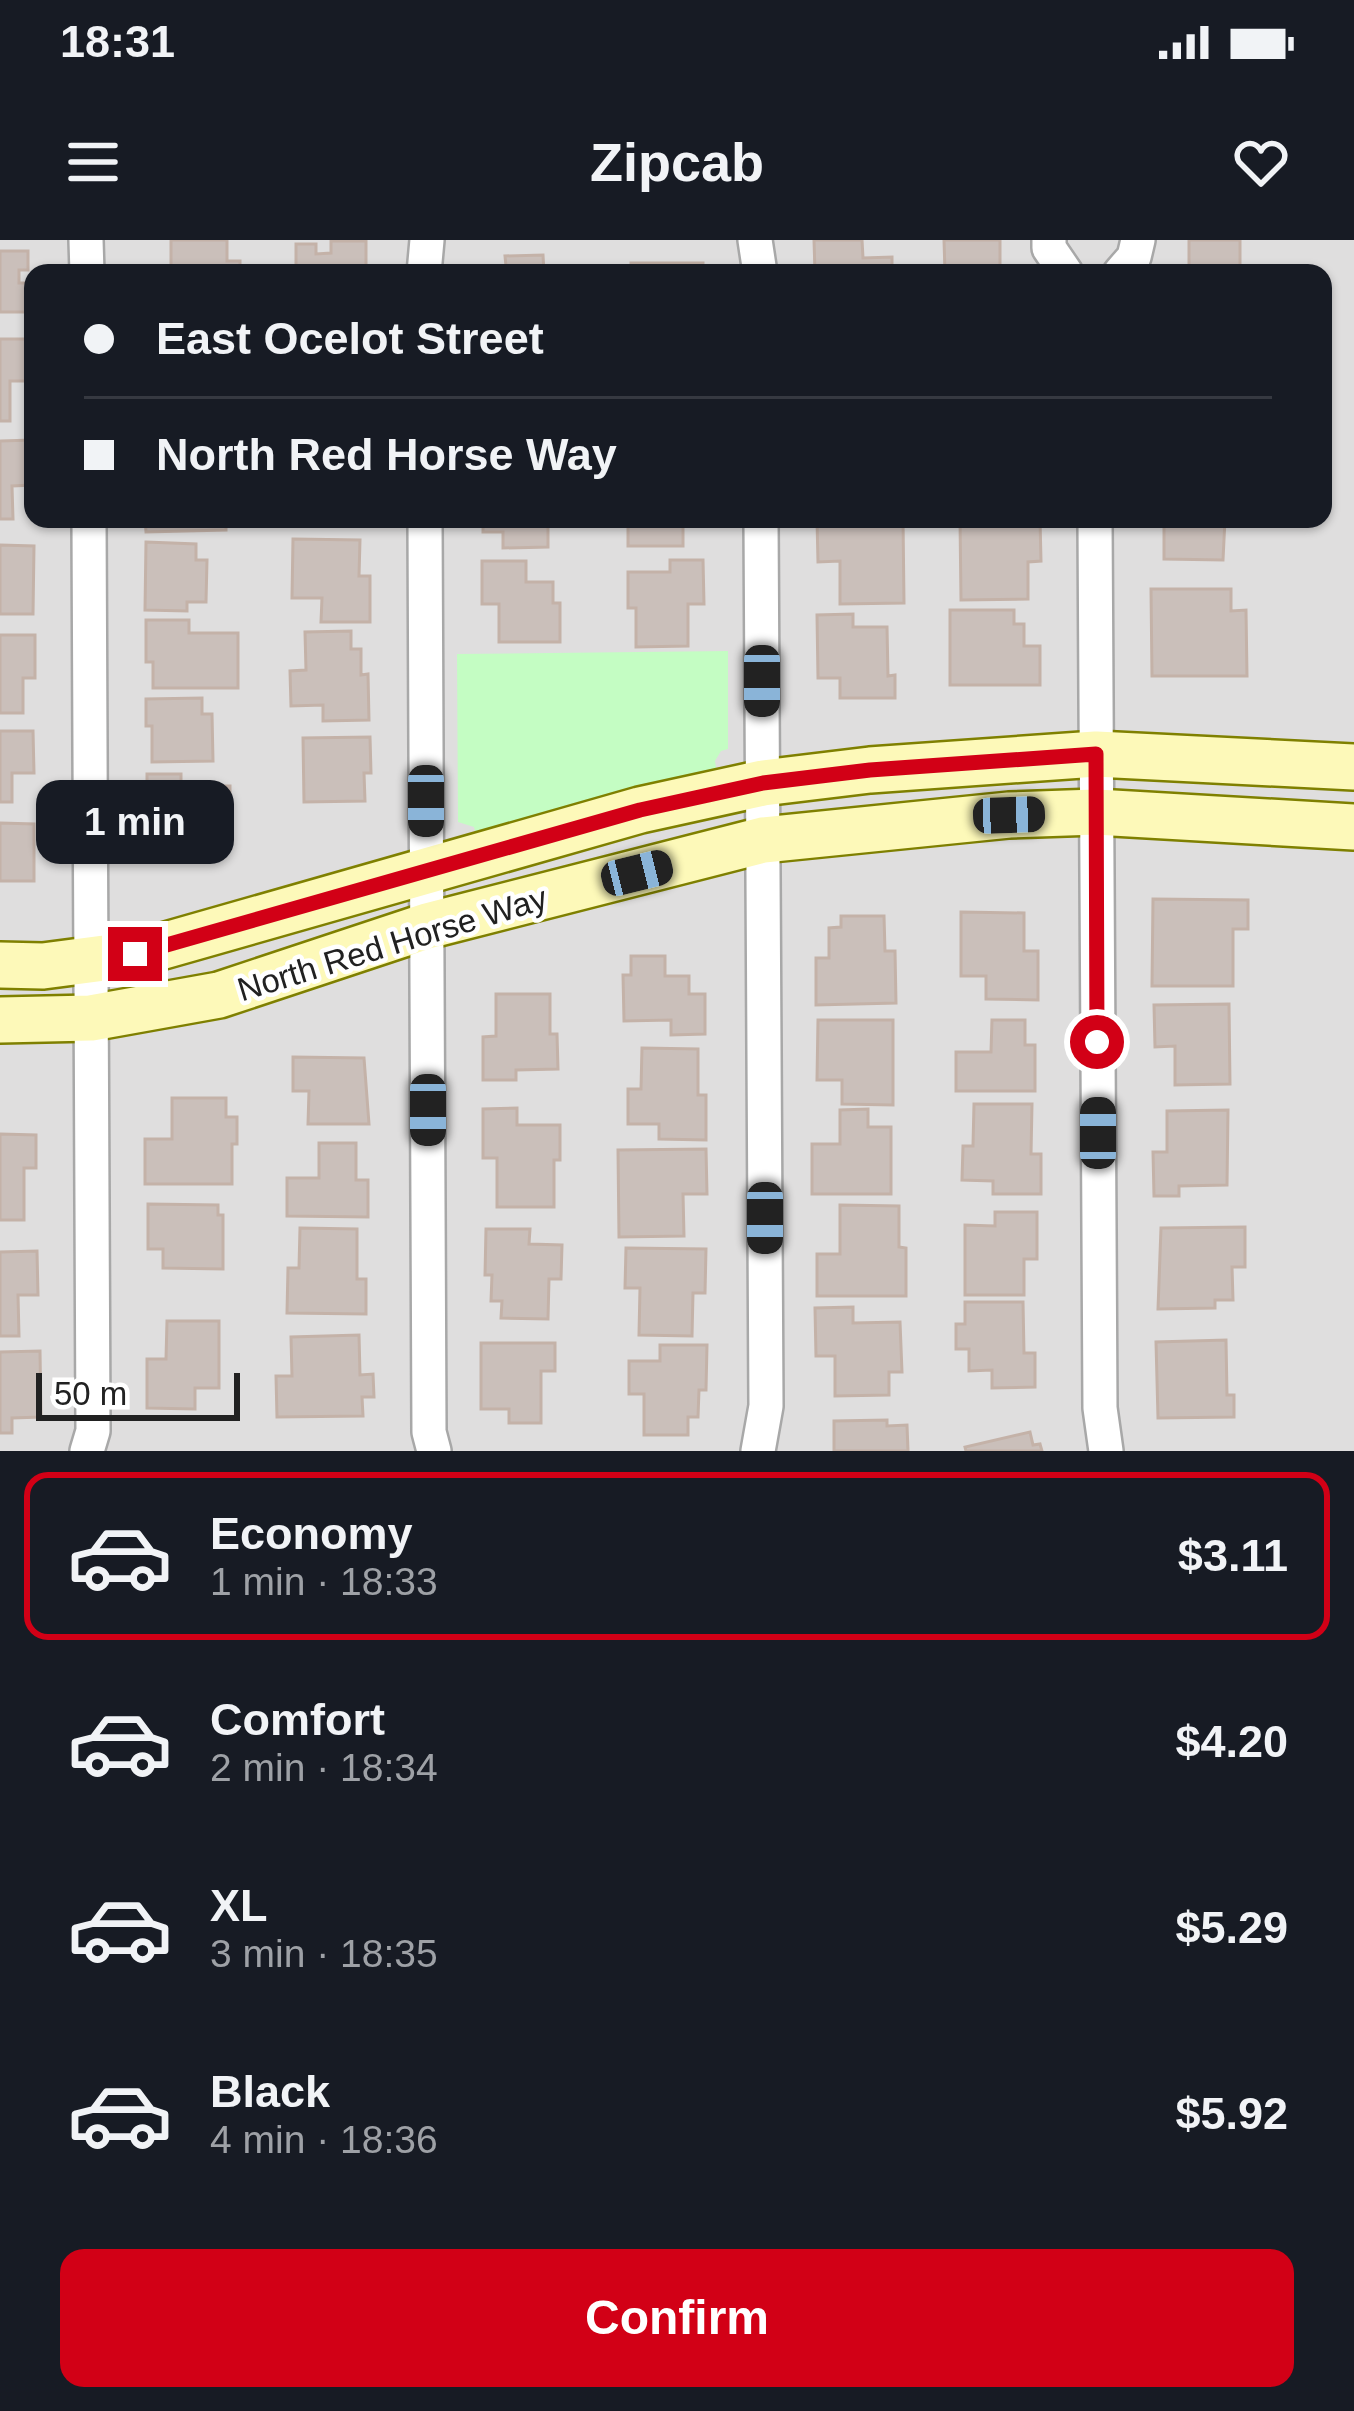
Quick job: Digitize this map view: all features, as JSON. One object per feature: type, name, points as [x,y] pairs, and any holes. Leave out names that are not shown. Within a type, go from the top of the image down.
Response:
[{"type":"street","points":[[87,1451],[93,1431],[89,528]]},
{"type":"street","points":[[424,528],[429,1432],[434,1451]]},
{"type":"street","points":[[758,1451],[766,1406],[761,528]]},
{"type":"street","points":[[1095,528],[1100,1429],[1106,1451]]},
{"type":"street","name":"North Red Horse Way","points":[[0,965],[92,962],[135,954],[640,810],[763,783],[870,770],[1096,754],[1354,767]]},
{"type":"street","name":"North Red Horse Way","points":[[0,1020],[92,1018],[219,995],[427,926],[763,840],[1009,815],[1096,812],[1354,827]]},
{"type":"shaded area","points":[[0,240],[1354,240],[1354,1451],[0,1451]]},
{"type":"green space","points":[[728,651],[728,749],[715,761],[718,780],[478,844],[474,827],[458,822],[457,654]]},
{"type":"building","points":[[171,240],[227,240],[227,261],[240,261],[240,264],[171,264]]},
{"type":"building","points":[[814,240],[862,240],[863,258],[892,257],[892,264],[815,264]]},
{"type":"building","points":[[944,240],[1000,240],[1000,264],[945,264]]},
{"type":"building","points":[[1189,240],[1240,240],[1240,264],[1189,264]]},
{"type":"building","points":[[331,241],[366,241],[366,264],[296,264],[296,244],[316,244],[316,254],[331,253]]},
{"type":"building","points":[[0,251],[28,251],[28,264],[19,270],[24,312],[0,312]]},
{"type":"building","points":[[543,255],[544,264],[506,264],[505,256]]},
{"type":"building","points":[[0,339],[24,339],[24,381],[10,381],[10,421],[0,421]]},
{"type":"building","points":[[24,440],[24,485],[12,486],[13,519],[0,519],[0,441]]},
{"type":"building","points":[[146,528],[226,528],[226,530],[146,532]]},
{"type":"building","points":[[483,528],[548,528],[548,547],[503,548],[503,532],[483,532]]},
{"type":"building","points":[[628,528],[683,528],[683,546],[628,546]]},
{"type":"building","points":[[817,528],[903,528],[904,603],[840,604],[840,561],[818,562]]},
{"type":"building","points":[[960,528],[1040,528],[1041,561],[1028,562],[1028,599],[961,600]]},
{"type":"building","points":[[1164,528],[1225,528],[1223,560],[1164,559]]},
{"type":"building","points":[[293,539],[360,540],[359,576],[370,576],[370,622],[321,622],[322,598],[292,598]]},
{"type":"building","points":[[146,542],[196,544],[196,560],[207,560],[206,602],[187,602],[187,611],[145,610]]},
{"type":"building","points":[[0,545],[34,546],[33,614],[0,614]]},
{"type":"building","points":[[670,560],[703,560],[704,604],[688,604],[688,646],[636,647],[636,608],[628,608],[628,572],[670,572]]},
{"type":"building","points":[[482,561],[526,561],[526,582],[553,582],[553,603],[560,603],[560,642],[499,642],[499,604],[482,604]]},
{"type":"building","points":[[1151,589],[1231,589],[1231,611],[1246,610],[1247,676],[1152,676]]},
{"type":"building","points":[[950,610],[1014,610],[1014,624],[1024,624],[1024,646],[1040,646],[1040,685],[950,685]]},
{"type":"building","points":[[853,614],[853,627],[887,627],[888,676],[895,675],[895,698],[840,698],[840,678],[818,678],[817,615]]},
{"type":"building","points":[[146,620],[189,620],[189,633],[238,633],[238,688],[153,688],[153,662],[146,662]]},
{"type":"building","points":[[351,631],[351,649],[361,649],[361,675],[368,674],[369,720],[323,721],[323,705],[291,706],[290,671],[306,670],[305,632]]},
{"type":"building","points":[[0,635],[35,635],[35,678],[23,678],[23,713],[0,713]]},
{"type":"building","points":[[202,698],[202,714],[212,714],[213,761],[152,762],[146,699]]},
{"type":"building","points":[[0,731],[33,731],[34,773],[12,773],[12,802],[0,802]]},
{"type":"building","points":[[370,737],[371,773],[364,773],[365,801],[304,802],[303,738]]},
{"type":"building","points":[[147,774],[181,774],[181,786],[230,786],[230,830],[222,830],[222,850],[174,850],[174,835],[161,835],[161,818],[147,818]]},
{"type":"building","points":[[0,823],[34,824],[34,881],[0,881]]},
{"type":"building","points":[[1153,899],[1248,900],[1248,929],[1233,929],[1233,986],[1152,986]]},
{"type":"building","points":[[961,912],[1024,913],[1024,951],[1038,951],[1038,1000],[986,999],[986,976],[961,976]]},
{"type":"building","points":[[841,916],[884,916],[885,951],[895,951],[896,1003],[816,1005],[816,958],[829,958],[829,928],[841,927]]},
{"type":"building","points":[[631,956],[665,956],[665,976],[689,976],[689,994],[705,994],[705,1034],[671,1035],[671,1020],[624,1021],[623,975],[631,975]]},
{"type":"building","points":[[496,994],[550,994],[550,1034],[557,1034],[558,1069],[516,1070],[516,1080],[483,1080],[483,1037],[496,1036]]},
{"type":"building","points":[[1229,1004],[1230,1084],[1175,1085],[1175,1046],[1155,1047],[1154,1005]]},
{"type":"building","points":[[818,1020],[893,1020],[893,1105],[842,1104],[842,1080],[817,1080]]},
{"type":"building","points":[[992,1020],[1025,1020],[1025,1045],[1035,1045],[1035,1091],[956,1091],[956,1052],[991,1052]]},
{"type":"building","points":[[642,1048],[698,1049],[698,1095],[706,1095],[706,1140],[659,1139],[659,1124],[628,1124],[628,1089],[641,1089]]},
{"type":"building","points":[[293,1057],[364,1058],[369,1124],[308,1124],[309,1091],[293,1091]]},
{"type":"building","points":[[172,1098],[226,1098],[226,1117],[237,1117],[232,1184],[145,1184],[145,1139],[172,1139]]},
{"type":"building","points":[[974,1104],[1032,1104],[1031,1154],[1041,1154],[1041,1194],[993,1194],[993,1181],[962,1180],[963,1146],[973,1146]]},
{"type":"building","points":[[517,1108],[517,1125],[560,1125],[554,1207],[497,1207],[497,1158],[483,1158],[483,1109]]},
{"type":"building","points":[[868,1109],[868,1127],[891,1127],[891,1194],[812,1194],[812,1144],[840,1144],[840,1110]]},
{"type":"building","points":[[1228,1110],[1227,1185],[1179,1186],[1179,1196],[1154,1196],[1153,1152],[1167,1152],[1167,1111]]},
{"type":"building","points":[[0,1134],[36,1135],[36,1168],[24,1168],[24,1220],[0,1220]]},
{"type":"building","points":[[319,1143],[356,1143],[356,1180],[368,1180],[368,1217],[287,1216],[287,1178],[319,1178]]},
{"type":"building","points":[[706,1149],[707,1194],[683,1194],[684,1236],[619,1237],[618,1150]]},
{"type":"building","points":[[148,1204],[218,1205],[218,1215],[223,1215],[223,1269],[163,1268],[163,1249],[148,1249]]},
{"type":"building","points":[[840,1205],[899,1206],[899,1247],[906,1248],[906,1296],[817,1296],[817,1254],[840,1254]]},
{"type":"building","points":[[995,1212],[1037,1212],[1037,1259],[1024,1259],[1024,1295],[965,1295],[965,1225],[995,1226]]},
{"type":"building","points":[[1245,1227],[1245,1267],[1232,1267],[1233,1300],[1215,1300],[1215,1308],[1158,1309],[1161,1228]]},
{"type":"building","points":[[300,1228],[357,1229],[357,1279],[366,1279],[366,1314],[287,1313],[288,1268],[299,1268]]},
{"type":"building","points":[[486,1229],[530,1229],[529,1244],[562,1245],[561,1279],[549,1279],[548,1319],[501,1318],[502,1301],[491,1301],[492,1275],[485,1275]]},
{"type":"building","points":[[626,1248],[706,1249],[705,1293],[693,1293],[692,1336],[639,1335],[640,1288],[625,1288]]},
{"type":"building","points":[[37,1251],[38,1295],[18,1295],[19,1336],[0,1336],[0,1252]]},
{"type":"building","points":[[965,1302],[1023,1302],[1024,1353],[1035,1353],[1035,1387],[992,1388],[992,1370],[969,1371],[969,1349],[956,1349],[956,1324],[965,1324]]},
{"type":"building","points":[[853,1307],[853,1323],[900,1322],[902,1372],[889,1372],[889,1395],[835,1396],[835,1356],[816,1356],[815,1308]]},
{"type":"building","points":[[167,1321],[219,1321],[219,1388],[195,1388],[195,1409],[147,1408],[147,1359],[166,1359]]},
{"type":"building","points":[[359,1335],[360,1375],[373,1374],[374,1397],[362,1397],[363,1416],[277,1417],[276,1376],[292,1376],[291,1337]]},
{"type":"building","points":[[1226,1340],[1227,1395],[1234,1395],[1234,1417],[1158,1418],[1156,1342]]},
{"type":"building","points":[[481,1343],[555,1343],[555,1371],[541,1371],[541,1423],[509,1423],[509,1409],[481,1409]]},
{"type":"building","points":[[660,1345],[707,1345],[706,1390],[699,1390],[698,1417],[688,1417],[688,1435],[644,1435],[644,1394],[629,1394],[629,1361],[660,1361]]},
{"type":"building","points":[[40,1351],[41,1417],[12,1418],[12,1433],[0,1433],[0,1352]]},
{"type":"building","points":[[887,1420],[887,1426],[907,1425],[908,1451],[834,1451],[834,1421]]},
{"type":"building","points":[[1030,1432],[1033,1445],[1040,1444],[1042,1451],[966,1451],[965,1447]]},
{"type":"route","points":[[135,954],[640,810],[763,783],[870,770],[1096,754],[1097,1042]]}]
